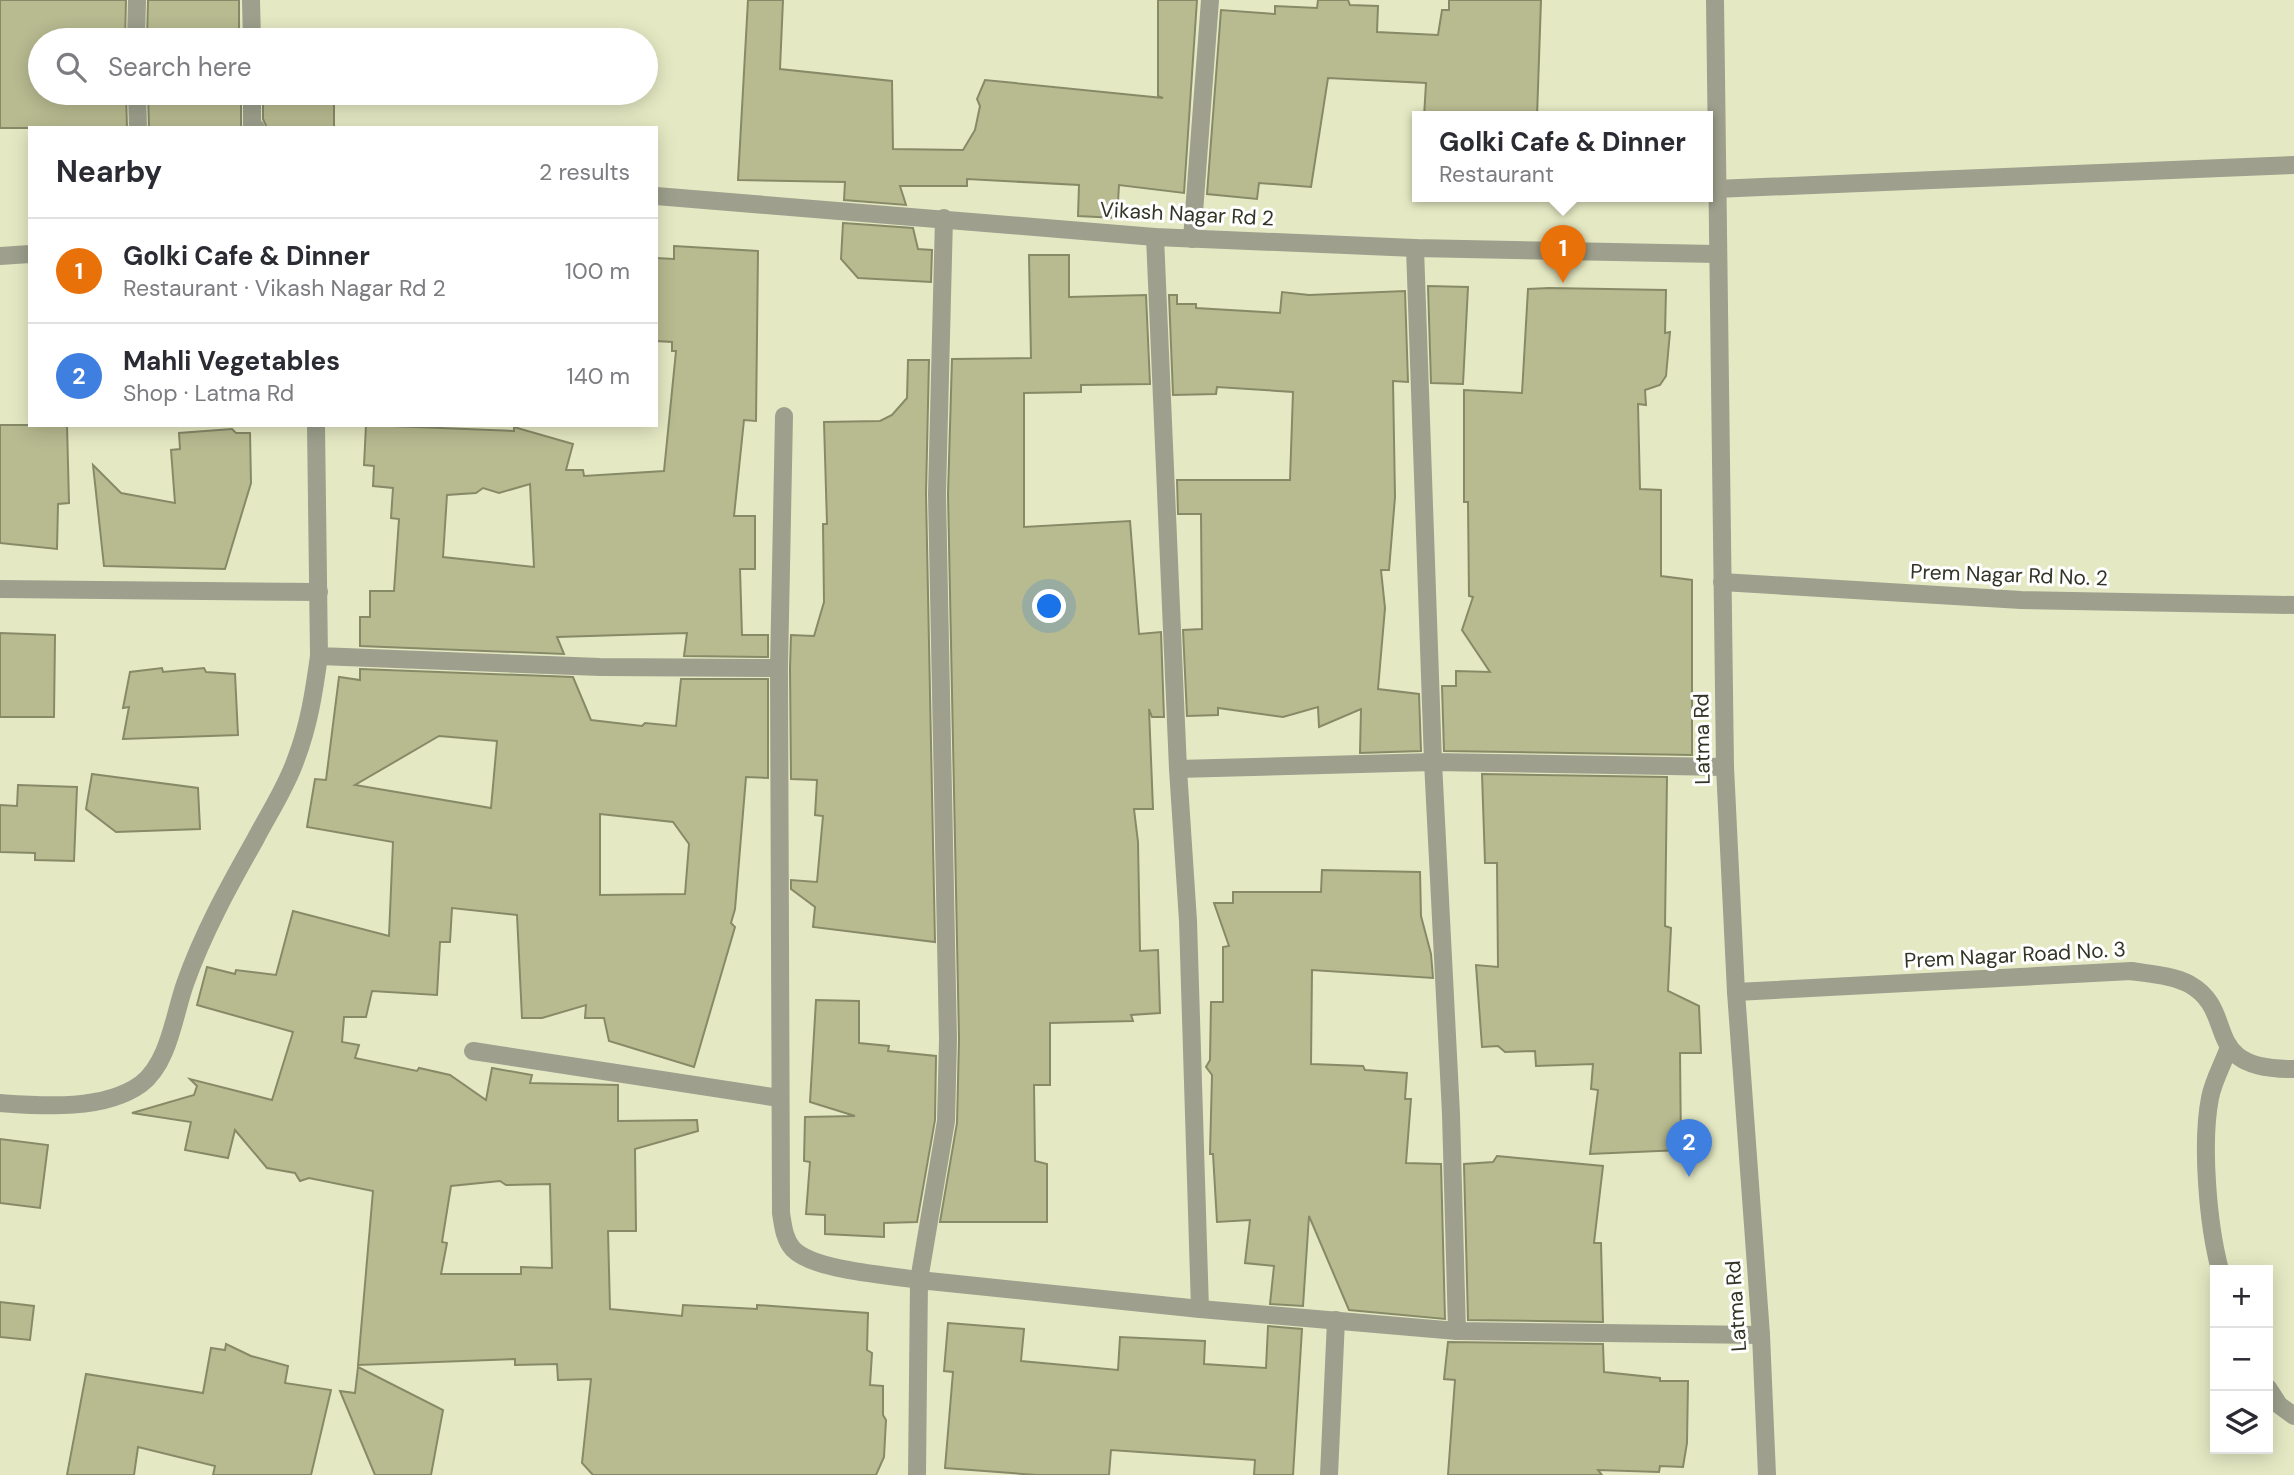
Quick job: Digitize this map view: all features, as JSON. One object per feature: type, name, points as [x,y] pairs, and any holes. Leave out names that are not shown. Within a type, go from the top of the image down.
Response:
[{"type":"street","points":[[136,28],[137,0]]},
{"type":"street","points":[[251,0],[252,28]]},
{"type":"street","points":[[1192,239],[1210,0]]},
{"type":"street","name":"Latma Rd","points":[[1715,0],[1715,189],[1725,766],[1735,992],[1761,1335],[1767,1475]]},
{"type":"street","points":[[137,105],[138,126]]},
{"type":"street","points":[[252,105],[253,126]]},
{"type":"street","points":[[1715,189],[2294,165]]},
{"type":"street","name":"Vikash Nagar Rd 2","points":[[658,196],[1155,237],[1415,248],[1716,254]]},
{"type":"street","points":[[917,1475],[919,1280],[946,1121],[948,1039],[937,494],[944,218]]},
{"type":"street","points":[[1155,237],[1178,769],[1188,921],[1200,1308]]},
{"type":"street","points":[[1415,248],[1433,762],[1451,1114],[1457,1331]]},
{"type":"street","points":[[0,256],[28,254]]},
{"type":"street","points":[[784,416],[779,668],[779,1098],[781,1213],[785,1235],[793,1249],[811,1260],[919,1280],[1336,1321],[1457,1331],[1761,1335]]},
{"type":"street","points":[[0,1103],[54,1105],[90,1102],[119,1095],[140,1085],[160,1061],[187,980],[214,915],[289,780],[311,714],[319,656],[316,427]]},
{"type":"street","name":"Prem Nagar Rd No. 2","points":[[1722,582],[2021,600],[2294,605]]},
{"type":"street","points":[[0,589],[319,592]]},
{"type":"street","points":[[319,656],[600,667],[779,668]]},
{"type":"street","points":[[1178,769],[1433,762],[1725,766]]},
{"type":"street","name":"Prem Nagar Road No. 3","points":[[1735,992],[2131,971],[2173,978],[2195,988],[2209,1006],[2229,1047]]},
{"type":"street","points":[[2219,1265],[2213,1244],[2206,1127],[2210,1095],[2229,1047],[2250,1064],[2294,1069]]},
{"type":"street","points":[[473,1051],[779,1098]]},
{"type":"street","points":[[1329,1475],[1336,1321]]},
{"type":"street","points":[[2270,1391],[2279,1405],[2294,1416]]},
{"type":"building","points":[[0,0],[126,0],[125,28],[28,28],[28,105],[126,105],[127,126],[0,128]]},
{"type":"building","points":[[148,0],[239,0],[239,28],[147,28]]},
{"type":"building","points":[[748,0],[783,0],[780,69],[892,81],[893,149],[963,150],[975,130],[980,106],[977,99],[985,80],[1163,98],[1158,96],[1158,0],[1197,0],[1184,193],[1119,185],[1117,218],[1078,216],[1079,185],[967,179],[967,186],[900,186],[906,205],[844,200],[845,182],[738,180]]},
{"type":"building","points":[[1318,0],[1348,0],[1350,5],[1378,6],[1377,32],[1438,35],[1442,10],[1449,10],[1449,0],[1541,0],[1537,111],[1424,111],[1426,83],[1328,78],[1311,187],[1259,183],[1257,199],[1207,194],[1221,10],[1275,14],[1275,6],[1317,8]]},
{"type":"building","points":[[148,105],[241,105],[241,126],[149,126]]},
{"type":"building","points":[[263,105],[334,105],[334,126],[266,126]]},
{"type":"building","points":[[843,223],[913,228],[918,249],[932,250],[931,282],[858,278],[841,259]]},
{"type":"building","points":[[674,246],[758,251],[756,421],[744,420],[734,516],[755,516],[755,569],[740,569],[742,635],[768,635],[768,657],[684,656],[687,633],[557,637],[564,654],[360,646],[360,617],[370,617],[370,591],[394,591],[399,519],[391,518],[393,488],[373,486],[374,466],[364,465],[366,427],[514,431],[514,427],[573,444],[566,470],[583,470],[584,476],[664,471],[676,351],[672,351],[672,342],[658,341],[658,258],[674,259]],"holes":[[[530,484],[534,567],[443,557],[447,495],[476,493],[483,488],[499,493]]]},
{"type":"building","points":[[1029,255],[1069,255],[1069,297],[1146,295],[1150,384],[1081,385],[1081,392],[1024,393],[1024,527],[1130,521],[1139,634],[1161,632],[1164,717],[1152,717],[1149,709],[1153,809],[1134,809],[1138,842],[1140,951],[1158,950],[1160,1013],[1131,1015],[1133,1021],[1050,1023],[1050,1085],[1034,1085],[1035,1161],[1047,1164],[1047,1222],[940,1222],[957,1123],[959,1039],[948,494],[952,359],[1031,358]]},
{"type":"building","points":[[1428,286],[1468,287],[1463,384],[1431,383]]},
{"type":"building","points":[[1528,289],[1666,290],[1665,333],[1670,332],[1666,376],[1660,385],[1645,390],[1646,405],[1638,404],[1640,489],[1661,490],[1661,576],[1692,580],[1692,755],[1444,751],[1442,686],[1456,686],[1456,671],[1490,672],[1462,630],[1473,597],[1469,596],[1468,502],[1464,502],[1464,390],[1522,393]]},
{"type":"building","points":[[1405,291],[1408,382],[1393,381],[1395,497],[1389,570],[1381,570],[1385,608],[1378,689],[1419,694],[1421,751],[1360,753],[1361,709],[1319,727],[1318,707],[1283,717],[1218,708],[1218,715],[1187,716],[1183,630],[1202,629],[1201,514],[1178,514],[1177,480],[1290,480],[1293,392],[1217,387],[1216,394],[1173,395],[1169,295],[1177,295],[1177,304],[1196,304],[1196,308],[1280,313],[1282,292],[1309,295]]},
{"type":"building","points":[[908,360],[929,360],[926,494],[935,942],[813,927],[815,907],[791,889],[791,880],[817,882],[823,816],[815,815],[817,780],[791,779],[790,668],[791,635],[814,636],[824,602],[823,524],[827,524],[824,422],[880,421],[892,415],[907,398]]},
{"type":"building","points":[[0,425],[67,427],[69,503],[58,504],[57,549],[0,543]]},
{"type":"building","points":[[232,429],[236,433],[250,433],[251,483],[225,569],[104,566],[93,465],[121,493],[175,503],[171,450],[180,449],[179,433]]},
{"type":"building","points":[[0,633],[55,635],[54,717],[0,717]]},
{"type":"building","points":[[162,668],[163,672],[204,668],[206,672],[235,674],[238,735],[123,739],[129,707],[123,708],[130,672]]},
{"type":"building","points":[[360,669],[573,677],[591,720],[642,726],[645,723],[676,726],[681,679],[768,679],[768,778],[746,777],[735,909],[731,923],[735,927],[694,1067],[609,1041],[604,1018],[585,1018],[586,1005],[542,1018],[522,1018],[517,915],[452,908],[450,942],[440,942],[437,995],[372,991],[366,1017],[344,1017],[342,1042],[359,1045],[355,1058],[450,1075],[486,1100],[492,1068],[532,1075],[530,1083],[618,1085],[618,1121],[697,1120],[698,1131],[635,1149],[636,1231],[608,1231],[610,1309],[682,1316],[683,1305],[757,1309],[757,1305],[868,1313],[867,1350],[872,1353],[870,1385],[883,1386],[883,1415],[886,1420],[884,1457],[876,1475],[593,1475],[582,1463],[591,1379],[558,1380],[557,1364],[515,1365],[515,1359],[358,1365],[373,1191],[309,1178],[300,1181],[295,1173],[267,1168],[235,1130],[228,1158],[185,1150],[191,1122],[132,1113],[194,1095],[197,1086],[190,1079],[272,1100],[293,1032],[197,1005],[207,967],[235,974],[236,970],[276,975],[293,911],[389,936],[393,842],[307,827],[315,779],[326,780],[339,677],[360,680]],"holes":[[[439,736],[497,741],[491,808],[355,785]],[[600,814],[673,822],[689,844],[685,894],[600,895]],[[500,1181],[506,1185],[550,1184],[552,1268],[521,1267],[521,1274],[441,1274],[447,1243],[442,1242],[451,1186]]]},
{"type":"building","points":[[92,774],[198,788],[200,829],[116,832],[86,809]]},
{"type":"building","points":[[1482,774],[1667,777],[1665,926],[1671,928],[1668,991],[1699,1006],[1701,1053],[1680,1053],[1681,1150],[1590,1154],[1598,1090],[1591,1089],[1593,1064],[1536,1066],[1535,1051],[1505,1052],[1498,1046],[1482,1047],[1476,965],[1498,967],[1497,863],[1485,863]]},
{"type":"building","points":[[18,785],[77,787],[74,861],[35,860],[35,853],[0,852],[0,805],[17,806]]},
{"type":"building","points":[[1322,870],[1420,872],[1421,916],[1431,954],[1433,978],[1312,970],[1311,1064],[1363,1066],[1365,1070],[1407,1073],[1405,1099],[1411,1099],[1406,1163],[1441,1164],[1445,1319],[1349,1310],[1309,1216],[1303,1306],[1270,1304],[1274,1266],[1245,1263],[1250,1220],[1217,1222],[1213,1154],[1210,1154],[1212,1075],[1206,1067],[1210,1060],[1211,1002],[1223,1002],[1223,947],[1229,946],[1214,903],[1233,903],[1233,892],[1321,892]]},
{"type":"building","points":[[816,1000],[859,1001],[859,1043],[889,1046],[888,1051],[936,1056],[935,1120],[917,1222],[884,1223],[884,1237],[825,1234],[825,1215],[806,1214],[810,1162],[804,1161],[805,1117],[855,1116],[810,1102]]},
{"type":"building","points":[[0,1139],[48,1145],[40,1208],[0,1203]]},
{"type":"building","points":[[1497,1156],[1603,1166],[1594,1243],[1601,1243],[1603,1322],[1468,1320],[1464,1164],[1493,1162]]},
{"type":"building","points":[[0,1302],[34,1306],[30,1340],[0,1337]]},
{"type":"building","points":[[948,1323],[1024,1329],[1021,1361],[1118,1370],[1120,1337],[1205,1341],[1204,1364],[1266,1368],[1268,1326],[1302,1329],[1293,1475],[1254,1475],[1255,1460],[1111,1450],[1109,1475],[1036,1475],[945,1468],[953,1372],[944,1371]]},
{"type":"building","points":[[1448,1342],[1603,1344],[1604,1372],[1660,1378],[1660,1381],[1688,1381],[1687,1443],[1683,1467],[1660,1466],[1659,1472],[1598,1470],[1602,1475],[1448,1475],[1455,1380],[1444,1379]]},
{"type":"building","points":[[226,1344],[251,1356],[288,1366],[285,1383],[331,1390],[311,1475],[213,1475],[215,1466],[138,1447],[134,1475],[67,1475],[86,1374],[203,1393],[211,1348],[225,1350]]},
{"type":"building","points":[[358,1367],[443,1410],[431,1475],[375,1475],[340,1391],[355,1393]]},
{"type":"place","name":"Golki Cafe & Dinner","points":[[1563,283]]},
{"type":"place","name":"Mahli Vegetables","points":[[1689,1177]]}]
